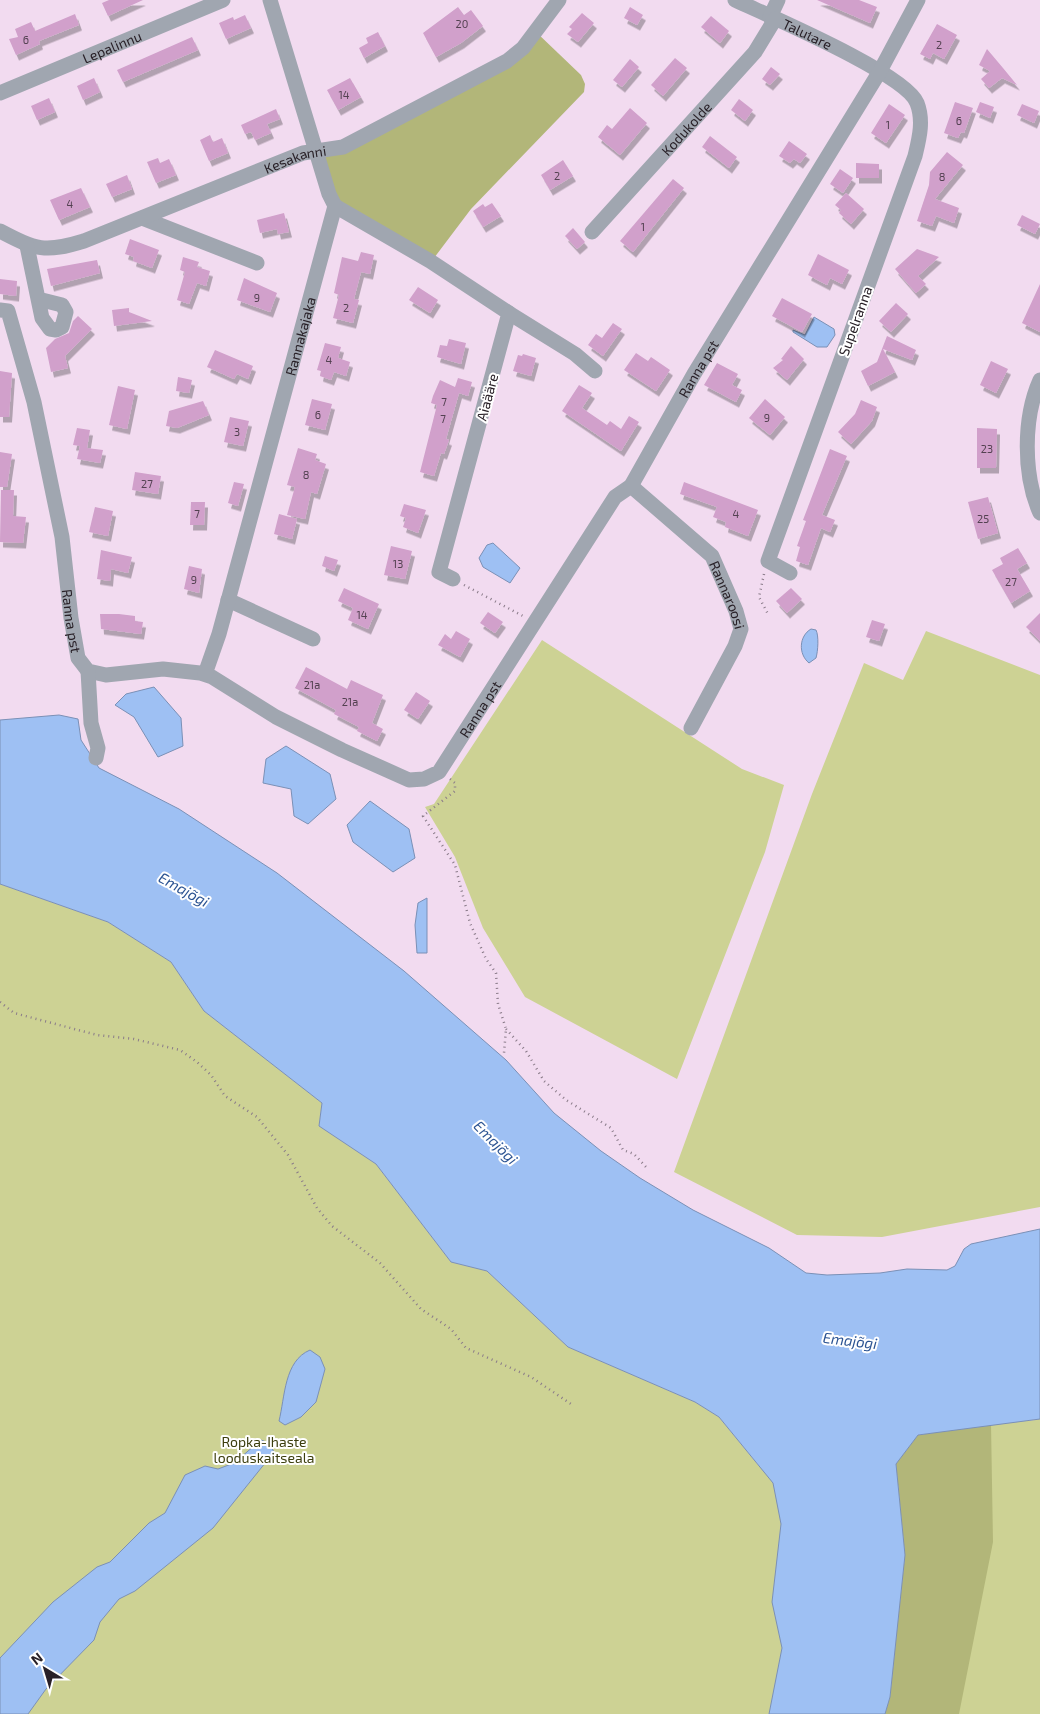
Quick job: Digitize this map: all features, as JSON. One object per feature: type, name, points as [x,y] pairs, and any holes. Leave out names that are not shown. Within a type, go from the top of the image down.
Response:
[{"type":"street","name":"Lepalinnu","points":[[0,93],[223,0]]},
{"type":"street","points":[[270,0],[329,194],[335,206],[430,261],[575,354],[595,372]]},
{"type":"street","name":"Kesakanni","points":[[0,231],[27,246],[55,249],[84,241],[303,153],[343,147],[507,61],[523,48],[559,0]]},
{"type":"street","name":"Talutare","points":[[735,0],[880,71]]},
{"type":"street","name":"Kodukolde","points":[[592,232],[755,52],[772,18],[778,0]]},
{"type":"street","name":"Ranna pst","points":[[0,310],[8,311],[34,402],[62,537],[70,618],[78,658],[88,671],[106,675],[163,669],[205,674],[276,717],[342,750],[409,780],[424,779],[439,772],[615,497],[631,486],[694,374],[880,71],[918,0]]},
{"type":"street","name":"Supelranna","points":[[768,561],[915,156],[921,130],[917,103],[908,89],[880,71]]},
{"type":"street","name":"Rannakajaka","points":[[205,674],[228,600],[335,206]]},
{"type":"street","points":[[142,218],[257,263]]},
{"type":"street","points":[[27,246],[38,299]]},
{"type":"street","name":"Aiaääre","points":[[453,578],[439,572],[509,313]]},
{"type":"street","points":[[1040,380],[1030,422],[1028,450],[1034,500],[1040,513]]},
{"type":"street","name":"Rannaroosi","points":[[631,486],[712,556],[736,611],[741,629],[735,646],[692,728]]},
{"type":"street","points":[[768,561],[790,573]]},
{"type":"street","points":[[228,600],[313,639]]},
{"type":"street","points":[[88,671],[91,723],[98,748],[96,758]]},
{"type":"path","points":[[768,561],[759,597],[769,616]]},
{"type":"path","points":[[453,578],[536,623]]},
{"type":"path","points":[[446,776],[455,783],[455,790],[423,816],[456,865],[470,923],[486,959],[496,972],[498,1004],[506,1029],[504,1053]]},
{"type":"path","points":[[0,1002],[14,1014],[97,1035],[134,1039],[180,1050],[197,1062],[211,1076],[225,1096],[257,1118],[288,1155],[317,1208],[332,1226],[380,1263],[421,1309],[451,1329],[466,1348],[531,1377],[571,1404]]},
{"type":"path","points":[[506,1029],[526,1051],[544,1080],[566,1100],[611,1128],[624,1150],[634,1154],[647,1168]]},
{"type":"green space","points":[[535,31],[581,75],[585,84],[584,92],[471,209],[431,262],[333,204],[318,158],[441,103]]},
{"type":"green space","points":[[926,631],[1040,675],[1040,1207],[882,1237],[797,1235],[674,1172],[812,794],[864,663],[903,680]]},
{"type":"green space","points":[[542,640],[742,769],[784,785],[765,852],[677,1079],[525,997],[483,928],[455,857],[425,807],[434,804]]},
{"type":"green space","name":"Ropka-Ihaste looduskaitseala","points":[[0,884],[108,922],[171,962],[204,1011],[322,1103],[319,1126],[376,1164],[451,1262],[487,1271],[568,1347],[695,1402],[719,1417],[759,1466],[897,1439],[1035,1420],[1040,1417],[1040,1714],[0,1714]]},
{"type":"green space","points":[[991,1424],[993,1542],[959,1714],[885,1714],[890,1697],[905,1555],[896,1464],[918,1435]]},
{"type":"water","points":[[814,317],[834,329],[835,335],[827,347],[817,347],[793,332],[793,330],[805,335]]},
{"type":"water","points":[[493,543],[520,568],[510,583],[483,567],[479,558],[487,545]]},
{"type":"water","points":[[811,629],[816,630],[818,648],[816,658],[809,663],[803,655],[801,645],[804,636]]},
{"type":"water","points":[[154,687],[181,718],[183,746],[158,757],[134,717],[115,705],[126,694]]},
{"type":"water","name":"Emajõgi","points":[[59,715],[78,719],[81,740],[99,768],[179,809],[277,873],[404,971],[506,1060],[554,1113],[601,1151],[640,1178],[693,1210],[769,1248],[806,1273],[827,1275],[880,1273],[907,1269],[947,1270],[955,1266],[964,1249],[971,1244],[1040,1229],[1040,1419],[918,1435],[896,1464],[905,1555],[890,1697],[885,1714],[769,1714],[782,1648],[772,1602],[781,1524],[773,1483],[719,1417],[695,1402],[568,1347],[487,1271],[451,1262],[376,1164],[319,1126],[322,1103],[204,1011],[171,962],[108,922],[0,884],[0,720]]},
{"type":"water","points":[[286,746],[330,774],[336,799],[308,824],[294,816],[291,789],[263,783],[266,759]]},
{"type":"water","points":[[370,801],[409,829],[415,858],[393,872],[353,842],[347,825]]},
{"type":"water","points":[[427,898],[427,953],[417,953],[415,925],[418,903]]},
{"type":"water","points":[[310,1350],[320,1357],[325,1369],[316,1402],[301,1417],[285,1425],[279,1421],[290,1371],[301,1355]]},
{"type":"water","points":[[261,1440],[269,1443],[274,1452],[213,1528],[135,1591],[119,1599],[100,1622],[94,1640],[46,1689],[28,1714],[0,1714],[0,1658],[53,1602],[97,1567],[110,1562],[149,1523],[165,1513],[185,1475],[205,1466],[218,1469],[234,1463]]},
{"type":"building","points":[[109,0],[143,0],[108,16],[102,3]]},
{"type":"building","points":[[817,0],[859,0],[877,7],[870,23]]},
{"type":"building","points":[[458,7],[464,15],[471,10],[483,26],[461,43],[436,57],[423,33]]},
{"type":"building","points":[[630,7],[643,15],[637,25],[624,18]]},
{"type":"building","points":[[582,13],[594,23],[578,42],[567,34],[572,29],[569,27]]},
{"type":"building","points":[[75,14],[79,25],[39,41],[40,44],[16,55],[9,39],[18,37],[15,29],[31,22],[35,31]]},
{"type":"building","points":[[245,15],[251,28],[226,39],[219,23],[233,17],[234,20]]},
{"type":"building","points":[[711,16],[729,31],[720,43],[701,27]]},
{"type":"building","points":[[937,24],[957,35],[944,59],[933,53],[930,59],[920,54]]},
{"type":"building","points":[[378,32],[385,46],[364,58],[359,48],[368,43],[366,38]]},
{"type":"building","points":[[192,37],[198,50],[123,82],[117,70]]},
{"type":"building","points":[[987,49],[1017,85],[1002,78],[989,88],[981,79],[990,71],[979,65]]},
{"type":"building","points":[[675,58],[687,68],[663,96],[651,85]]},
{"type":"building","points":[[630,59],[639,67],[622,87],[613,80]]},
{"type":"building","points":[[771,67],[780,74],[770,85],[762,79]]},
{"type":"building","points":[[94,78],[100,92],[83,100],[77,86]]},
{"type":"building","points":[[350,78],[361,97],[338,110],[327,90]]},
{"type":"building","points":[[49,98],[55,112],[37,120],[31,106]]},
{"type":"building","points":[[739,99],[753,110],[745,121],[731,110]]},
{"type":"building","points":[[955,102],[973,108],[964,133],[961,132],[958,138],[944,133]]},
{"type":"building","points":[[980,102],[994,107],[990,118],[976,112]]},
{"type":"building","points":[[889,104],[905,115],[886,143],[871,133]]},
{"type":"building","points":[[1022,104],[1039,111],[1034,123],[1017,115]]},
{"type":"building","points":[[630,108],[647,123],[620,155],[598,137],[607,125],[612,129]]},
{"type":"building","points":[[276,109],[280,119],[267,124],[271,133],[255,140],[251,132],[245,134],[241,125]]},
{"type":"building","points":[[210,135],[213,142],[222,138],[228,153],[209,161],[200,140]]},
{"type":"building","points":[[710,136],[737,157],[729,168],[702,147]]},
{"type":"building","points":[[789,141],[807,154],[800,163],[794,159],[790,163],[779,156]]},
{"type":"building","points":[[947,152],[963,165],[935,199],[959,208],[954,223],[936,216],[932,226],[917,221],[929,185],[930,172]]},
{"type":"building","points":[[158,158],[160,163],[169,159],[176,175],[156,183],[147,162]]},
{"type":"building","points":[[563,160],[573,176],[550,190],[541,175]]},
{"type":"building","points":[[856,163],[879,164],[879,178],[856,178]]},
{"type":"building","points":[[840,169],[853,178],[843,193],[830,184]]},
{"type":"building","points":[[127,175],[132,189],[112,197],[106,184]]},
{"type":"building","points":[[673,179],[684,188],[633,252],[620,241]]},
{"type":"building","points":[[81,188],[90,207],[59,220],[50,200]]},
{"type":"building","points":[[846,193],[864,209],[851,224],[839,213],[841,210],[835,205]]},
{"type":"building","points":[[492,203],[501,216],[483,227],[473,211],[483,204],[485,207]]},
{"type":"building","points":[[284,213],[289,232],[278,234],[277,229],[260,233],[257,220]]},
{"type":"building","points":[[1022,215],[1040,224],[1035,234],[1017,225]]},
{"type":"building","points":[[573,228],[585,242],[577,249],[565,236]]},
{"type":"building","points":[[130,239],[159,250],[152,268],[133,261],[134,257],[125,254]]},
{"type":"building","points":[[917,249],[939,257],[918,276],[926,284],[916,293],[895,269]]},
{"type":"building","points":[[361,252],[374,255],[370,274],[361,272],[354,299],[359,300],[353,323],[333,318],[339,295],[334,293],[342,257],[358,261]]},
{"type":"building","points":[[818,254],[849,270],[842,284],[830,278],[827,285],[808,275]]},
{"type":"building","points":[[183,257],[199,262],[197,267],[210,271],[206,286],[197,283],[189,304],[177,300],[185,272],[180,270]]},
{"type":"building","points":[[97,260],[100,273],[51,286],[47,269]]},
{"type":"building","points":[[244,278],[277,293],[270,312],[237,300]]},
{"type":"building","points":[[0,279],[17,281],[16,296],[0,294]]},
{"type":"building","points":[[1040,284],[1040,332],[1022,323]]},
{"type":"building","points":[[418,287],[438,300],[430,313],[409,300]]},
{"type":"building","points":[[782,298],[812,314],[802,332],[772,316]]},
{"type":"building","points":[[896,303],[908,314],[891,332],[879,321]]},
{"type":"building","points":[[129,308],[129,312],[152,321],[114,326],[112,310]]},
{"type":"building","points":[[78,316],[92,329],[65,356],[68,368],[51,372],[46,348],[55,339],[69,333],[73,321]]},
{"type":"building","points":[[613,323],[622,329],[603,356],[588,345],[596,334],[602,338]]},
{"type":"building","points":[[887,336],[916,350],[912,360],[883,349],[895,372],[868,386],[861,371],[877,362]]},
{"type":"building","points":[[449,339],[466,343],[461,364],[437,357],[440,345],[447,346]]},
{"type":"building","points":[[325,343],[341,347],[338,358],[350,362],[346,376],[334,372],[331,380],[320,376],[321,371],[317,370]]},
{"type":"building","points":[[791,346],[804,359],[787,380],[773,368],[783,360],[781,359]]},
{"type":"building","points":[[215,350],[253,366],[248,379],[237,374],[234,379],[207,367]]},
{"type":"building","points":[[636,353],[648,361],[651,357],[670,370],[656,391],[624,370]]},
{"type":"building","points":[[523,354],[536,358],[531,376],[513,371],[518,355],[522,356]]},
{"type":"building","points":[[991,361],[1008,369],[996,393],[980,385]]},
{"type":"building","points":[[717,363],[738,374],[732,385],[742,390],[736,402],[704,385]]},
{"type":"building","points":[[0,371],[12,373],[9,417],[0,417]]},
{"type":"building","points":[[178,377],[192,380],[189,393],[176,391]]},
{"type":"building","points":[[458,378],[472,382],[468,396],[459,393],[446,439],[449,440],[444,454],[441,453],[434,476],[420,472],[437,405],[431,403],[433,396],[440,380],[455,387]]},
{"type":"building","points":[[579,385],[592,393],[582,408],[607,425],[610,421],[621,429],[629,416],[639,422],[621,451],[562,411]]},
{"type":"building","points":[[118,386],[135,390],[127,429],[109,425]]},
{"type":"building","points":[[312,399],[332,404],[325,430],[305,425]]},
{"type":"building","points":[[765,399],[785,417],[770,435],[749,418]]},
{"type":"building","points":[[861,400],[877,407],[872,421],[851,444],[838,432],[855,414]]},
{"type":"building","points":[[203,401],[209,415],[177,428],[166,426],[169,411]]},
{"type":"building","points":[[230,417],[249,421],[243,446],[224,442]]},
{"type":"building","points":[[77,428],[90,430],[87,448],[103,450],[100,463],[77,459],[80,446],[73,445]]},
{"type":"building","points":[[977,428],[997,429],[996,468],[977,468]]},
{"type":"building","points":[[298,448],[317,454],[315,460],[326,464],[317,494],[311,492],[305,519],[287,515],[295,487],[287,485]]},
{"type":"building","points":[[830,449],[847,456],[822,515],[835,520],[830,532],[821,528],[808,565],[796,561],[800,547],[797,546],[806,521],[803,520]]},
{"type":"building","points":[[0,452],[12,454],[7,487],[0,487]]},
{"type":"building","points":[[135,472],[161,476],[158,494],[132,490]]},
{"type":"building","points":[[234,482],[244,484],[238,506],[228,503]]},
{"type":"building","points":[[684,482],[758,510],[748,536],[725,527],[726,522],[713,517],[717,507],[680,494]]},
{"type":"building","points":[[1,490],[14,490],[13,516],[26,517],[23,543],[0,542]]},
{"type":"building","points":[[988,497],[998,533],[978,539],[968,502]]},
{"type":"building","points":[[191,502],[205,502],[204,525],[190,525]]},
{"type":"building","points":[[404,504],[426,510],[418,533],[403,527],[406,518],[400,516]]},
{"type":"building","points":[[95,507],[113,511],[108,536],[89,532]]},
{"type":"building","points":[[279,514],[297,519],[292,539],[274,534]]},
{"type":"building","points":[[391,546],[412,551],[405,579],[384,575]]},
{"type":"building","points":[[1018,548],[1027,563],[1017,569],[1030,591],[1011,603],[992,570],[1003,564],[1000,558]]},
{"type":"building","points":[[101,550],[132,557],[128,573],[111,569],[110,581],[97,579]]},
{"type":"building","points":[[325,556],[338,560],[334,571],[322,566]]},
{"type":"building","points":[[189,566],[202,569],[199,593],[184,589]]},
{"type":"building","points":[[344,588],[379,604],[368,629],[348,620],[353,608],[338,601]]},
{"type":"building","points":[[791,588],[802,599],[787,613],[776,601]]},
{"type":"building","points":[[488,612],[503,622],[495,633],[480,623]]},
{"type":"building","points":[[1040,613],[1040,641],[1026,627]]},
{"type":"building","points":[[100,614],[135,616],[135,621],[143,622],[141,634],[101,629]]},
{"type":"building","points":[[872,620],[885,624],[879,641],[866,637]]},
{"type":"building","points":[[456,631],[470,639],[460,657],[438,645],[445,634],[451,639]]},
{"type":"building","points":[[306,667],[347,689],[351,680],[383,695],[372,723],[383,729],[377,741],[357,731],[359,727],[334,714],[336,710],[295,688]]},
{"type":"building","points":[[416,692],[430,701],[418,719],[404,710]]}]
